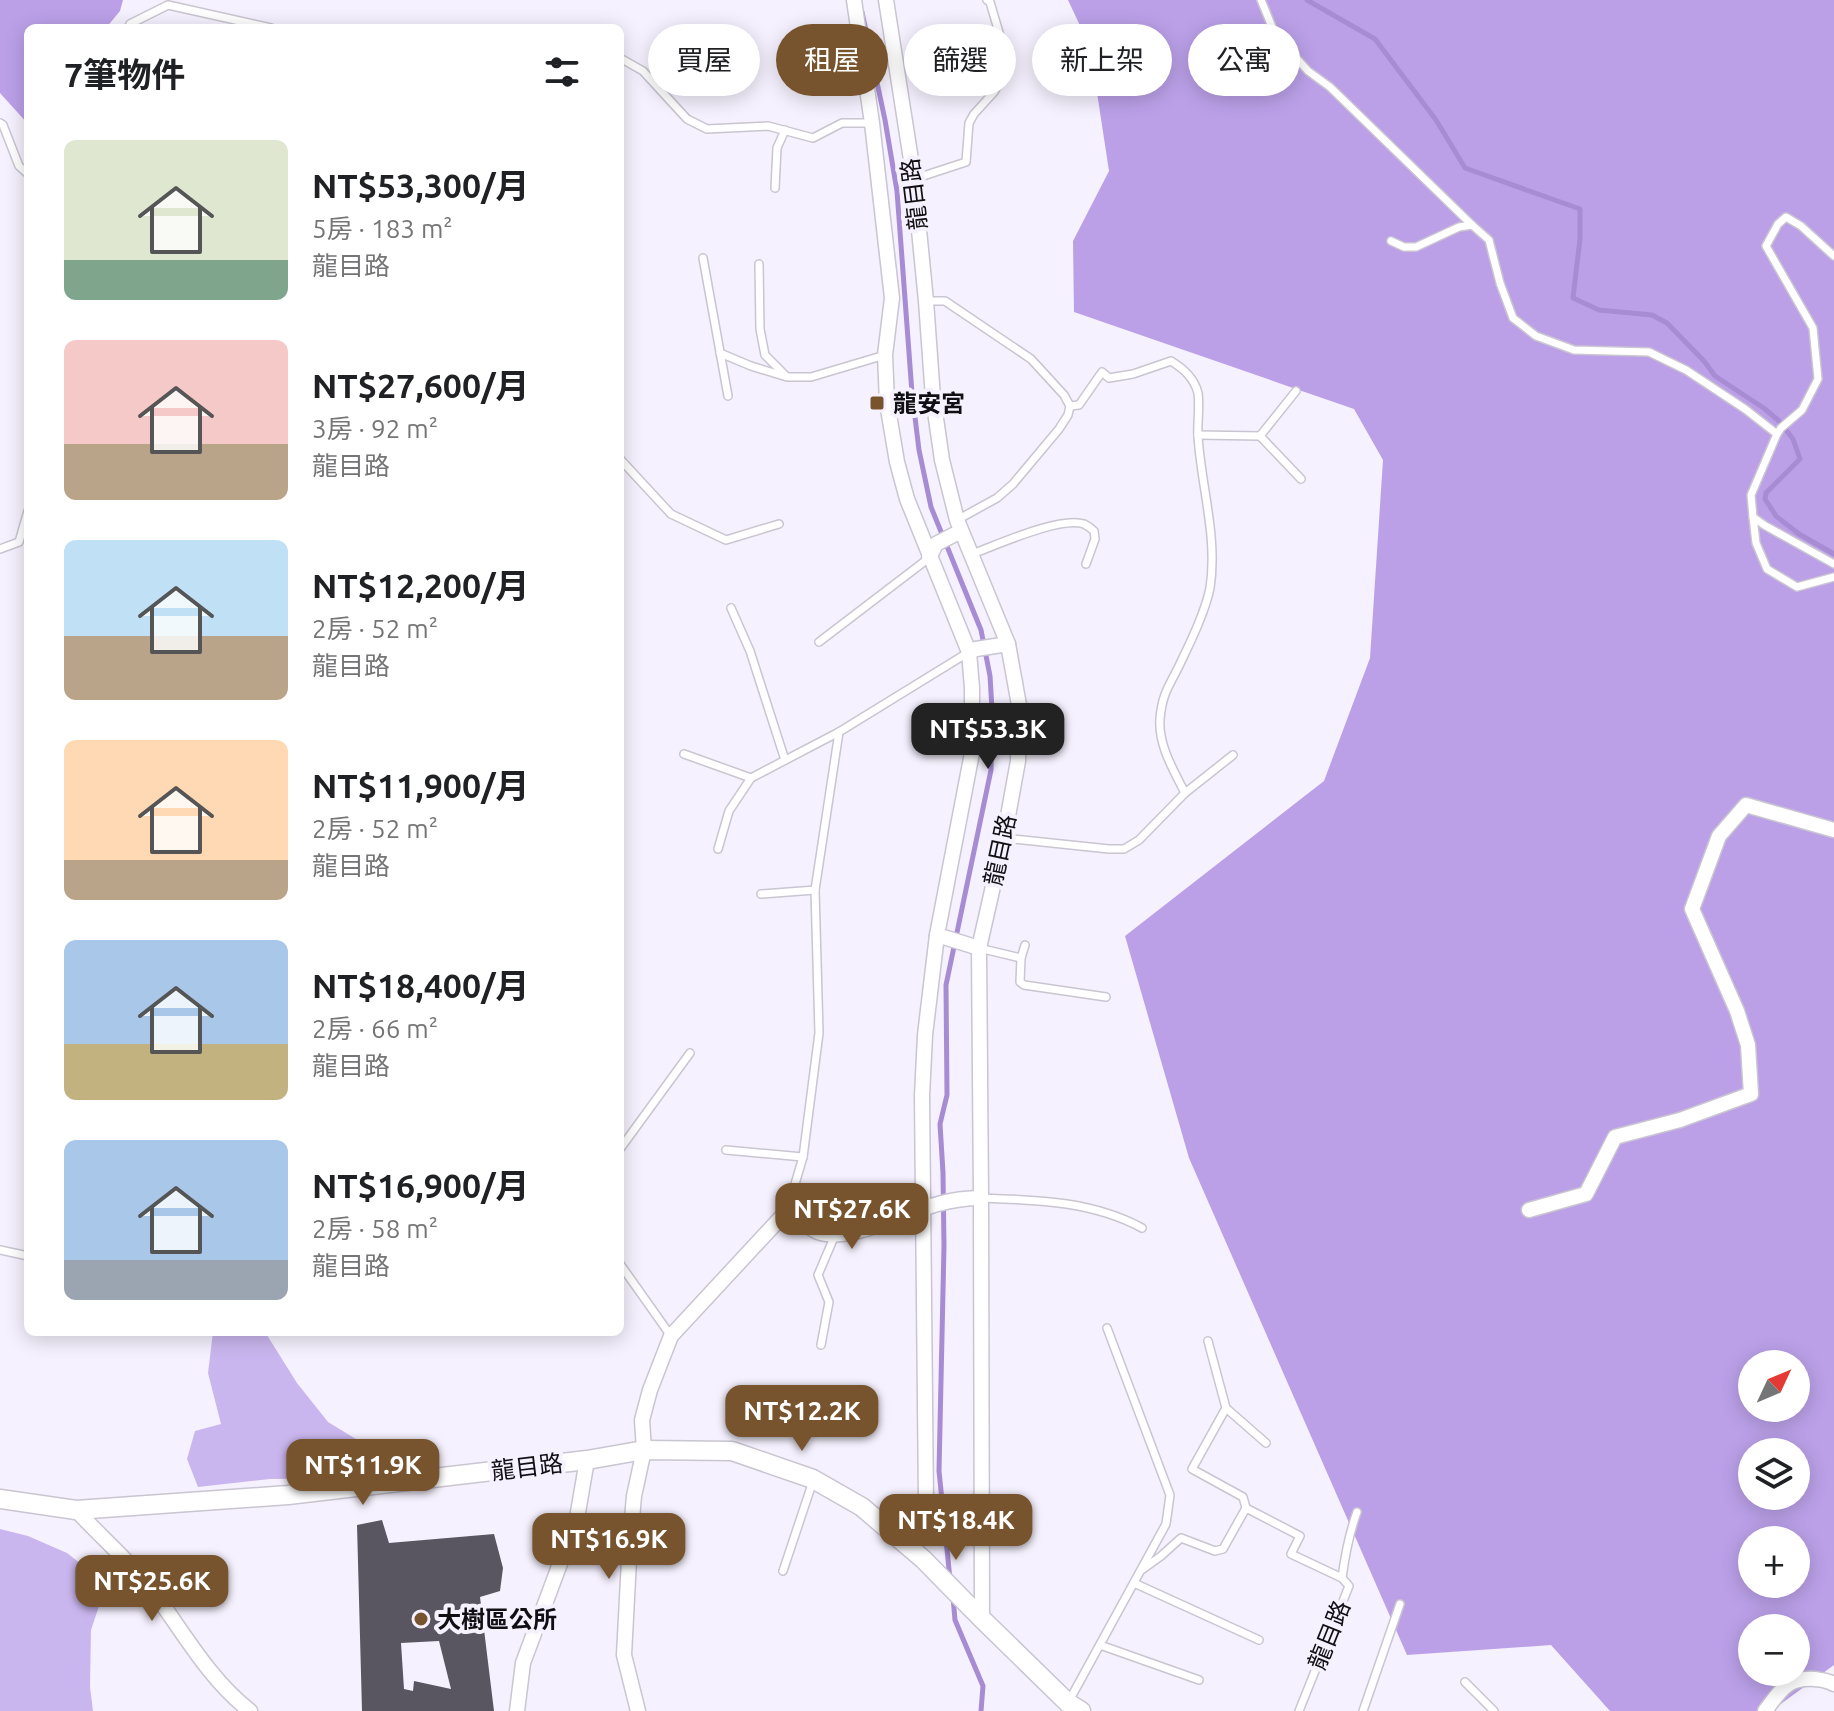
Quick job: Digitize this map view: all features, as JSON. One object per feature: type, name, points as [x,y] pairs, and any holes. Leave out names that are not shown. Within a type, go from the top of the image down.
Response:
[{"type":"street","name":"龍目路","points":[[854,0],[892,298],[885,355],[897,462],[929,558],[973,650],[972,753],[940,936],[924,1051],[922,1096],[930,1207],[926,1504],[917,1554]]},
{"type":"street","name":"龍目路","points":[[886,0],[914,179],[926,301],[929,398],[957,528],[972,554],[1003,645],[1019,705],[1018,761],[1004,838],[972,947],[982,1619]]},
{"type":"street","points":[[891,402],[929,398]]},
{"type":"street","points":[[929,558],[936,544],[957,528]]},
{"type":"street","points":[[973,650],[1003,645]]},
{"type":"street","points":[[1529,1210],[1586,1194],[1615,1137],[1680,1120],[1751,1094],[1748,1045],[1737,1011],[1692,909],[1719,836],[1746,805],[1834,830]]},
{"type":"street","points":[[940,936],[972,947]]},
{"type":"street","points":[[638,1711],[624,1655],[631,1526],[644,1450],[642,1420],[671,1336],[787,1211],[819,1232],[835,1235],[930,1207],[974,1198]]},
{"type":"street","name":"龍目路","points":[[0,1499],[76,1510],[288,1495],[587,1460],[644,1450],[732,1451],[813,1479],[862,1507],[917,1554]]},
{"type":"street","points":[[517,1711],[523,1663],[577,1518],[587,1460]]},
{"type":"street","points":[[76,1510],[150,1588],[209,1669],[250,1711]]},
{"type":"street","points":[[917,1554],[1075,1707]]},
{"type":"street","points":[[1765,1711],[1790,1682],[1803,1678],[1834,1684]]},
{"type":"lane","points":[[914,179],[966,162],[969,123],[1003,76],[1000,36],[987,0]]},
{"type":"lane","points":[[1261,0],[1275,34],[1308,71],[1330,87],[1489,240],[1513,318],[1536,336],[1574,350],[1649,352],[1686,370],[1777,434]]},
{"type":"lane","points":[[130,24],[168,5],[253,24]]},
{"type":"lane","points":[[624,60],[643,71],[687,119],[707,129],[768,126],[813,138],[842,123],[872,123]]},
{"type":"lane","points":[[0,123],[19,166],[24,170]]},
{"type":"lane","points":[[775,188],[777,148],[785,130]]},
{"type":"lane","points":[[1834,256],[1801,226],[1786,217],[1778,224],[1766,246],[1813,328],[1818,379],[1802,410],[1777,434],[1751,495],[1756,543],[1767,569],[1797,587],[1834,577]]},
{"type":"lane","points":[[1391,241],[1404,247],[1416,247],[1459,227],[1472,225]]},
{"type":"lane","points":[[703,258],[728,396]]},
{"type":"lane","points":[[759,264],[760,329],[765,355],[787,377]]},
{"type":"lane","points":[[926,301],[945,301],[1031,359],[1064,395],[1070,406],[1059,429],[1013,484],[957,528]]},
{"type":"lane","points":[[720,353],[787,377],[811,377],[885,355]]},
{"type":"lane","points":[[1070,406],[1079,405],[1102,372],[1109,378],[1133,374],[1171,361],[1191,378],[1197,392],[1198,435],[1208,503],[1210,589],[1202,613],[1164,691],[1160,721],[1162,739],[1185,793]]},
{"type":"lane","points":[[1260,436],[1296,391]]},
{"type":"lane","points":[[1198,435],[1260,436],[1301,479]]},
{"type":"lane","points":[[624,463],[671,514],[726,540],[779,524]]},
{"type":"lane","points":[[1753,517],[1834,564]]},
{"type":"lane","points":[[972,554],[1055,525],[1083,524],[1094,531],[1095,539],[1086,564]]},
{"type":"lane","points":[[0,549],[19,542],[24,525]]},
{"type":"lane","points":[[819,642],[929,558]]},
{"type":"lane","points":[[731,608],[750,651],[785,760]]},
{"type":"lane","points":[[718,849],[729,811],[751,778],[839,732],[973,650]]},
{"type":"lane","points":[[787,1211],[803,1157],[819,1033],[815,890],[839,732]]},
{"type":"lane","points":[[684,754],[751,778]]},
{"type":"lane","points":[[1004,838],[1124,849],[1139,840],[1185,793],[1233,755]]},
{"type":"lane","points":[[761,894],[815,890]]},
{"type":"lane","points":[[1025,945],[1020,982],[1024,985],[1106,997]]},
{"type":"lane","points":[[972,947],[1021,958]]},
{"type":"lane","points":[[624,1144],[690,1053]]},
{"type":"lane","points":[[726,1150],[803,1157]]},
{"type":"lane","points":[[974,1198],[1054,1201],[1122,1217],[1142,1228]]},
{"type":"lane","points":[[821,1345],[829,1302],[818,1275],[835,1235]]},
{"type":"lane","points":[[0,1250],[24,1255]]},
{"type":"lane","points":[[624,1270],[671,1336]]},
{"type":"lane","points":[[1075,1707],[1100,1645],[1166,1524],[1170,1495],[1107,1328]]},
{"type":"lane","points":[[1208,1341],[1226,1408],[1266,1443]]},
{"type":"lane","points":[[1141,1570],[1181,1538],[1215,1551],[1223,1549],[1246,1508],[1243,1497],[1192,1469],[1226,1408]]},
{"type":"lane","points":[[783,1571],[813,1479]]},
{"type":"lane","points":[[1246,1508],[1300,1536],[1291,1554],[1342,1578]]},
{"type":"lane","name":"龍目路","points":[[1299,1711],[1349,1586],[1342,1578],[1348,1538],[1357,1512]]},
{"type":"lane","points":[[1134,1583],[1259,1640]]},
{"type":"lane","points":[[1363,1711],[1400,1604]]},
{"type":"lane","points":[[1100,1645],[1199,1680]]},
{"type":"lane","points":[[1465,1682],[1494,1711]]},
{"type":"shaded area","points":[[0,0],[123,0],[120,11],[109,24],[24,24],[24,120],[0,93]]},
{"type":"shaded area","points":[[1068,0],[1834,0],[1834,1665],[1810,1683],[1810,1614],[1738,1614],[1738,1686],[1805,1686],[1771,1711],[1610,1711],[1551,1645],[1407,1655],[1189,1158],[1125,936],[1324,781],[1370,658],[1383,460],[1354,409],[1074,312],[1073,241],[1109,171],[1098,96],[1172,96],[1172,24],[1079,24]]},
{"type":"shaded area","points":[[213,1336],[268,1336],[297,1383],[328,1422],[369,1447],[399,1478],[270,1479],[198,1487],[187,1459],[195,1431],[221,1424],[208,1373]]},
{"type":"shaded area","points":[[0,1529],[28,1536],[67,1553],[104,1582],[91,1630],[90,1687],[93,1711],[0,1711]]},
{"type":"building","name":"大樹區公所","points":[[382,1520],[389,1543],[494,1534],[503,1568],[500,1591],[480,1597],[494,1711],[362,1711],[357,1525]],"holes":[[[439,1641],[451,1689],[414,1681],[413,1691],[404,1689],[401,1643]]]},
{"type":"waterway","points":[[1307,0],[1375,39],[1436,120],[1465,168],[1580,209],[1573,298],[1599,310],[1652,315],[1667,323],[1715,376],[1779,421],[1793,439],[1800,459],[1766,493],[1765,499],[1776,516],[1799,534],[1834,554]]},
{"type":"waterway","points":[[862,12],[897,191],[919,450],[931,507],[981,630],[990,676],[992,709],[991,770],[946,985],[947,1095],[940,1124],[944,1246],[939,1471],[950,1579]]},
{"type":"waterway","points":[[953,1597],[955,1620],[983,1686],[981,1711]]},
{"type":"place","name":"龍安宮","points":[[877,403]]},
{"type":"place","name":"大樹區公所","points":[[421,1619]]}]
